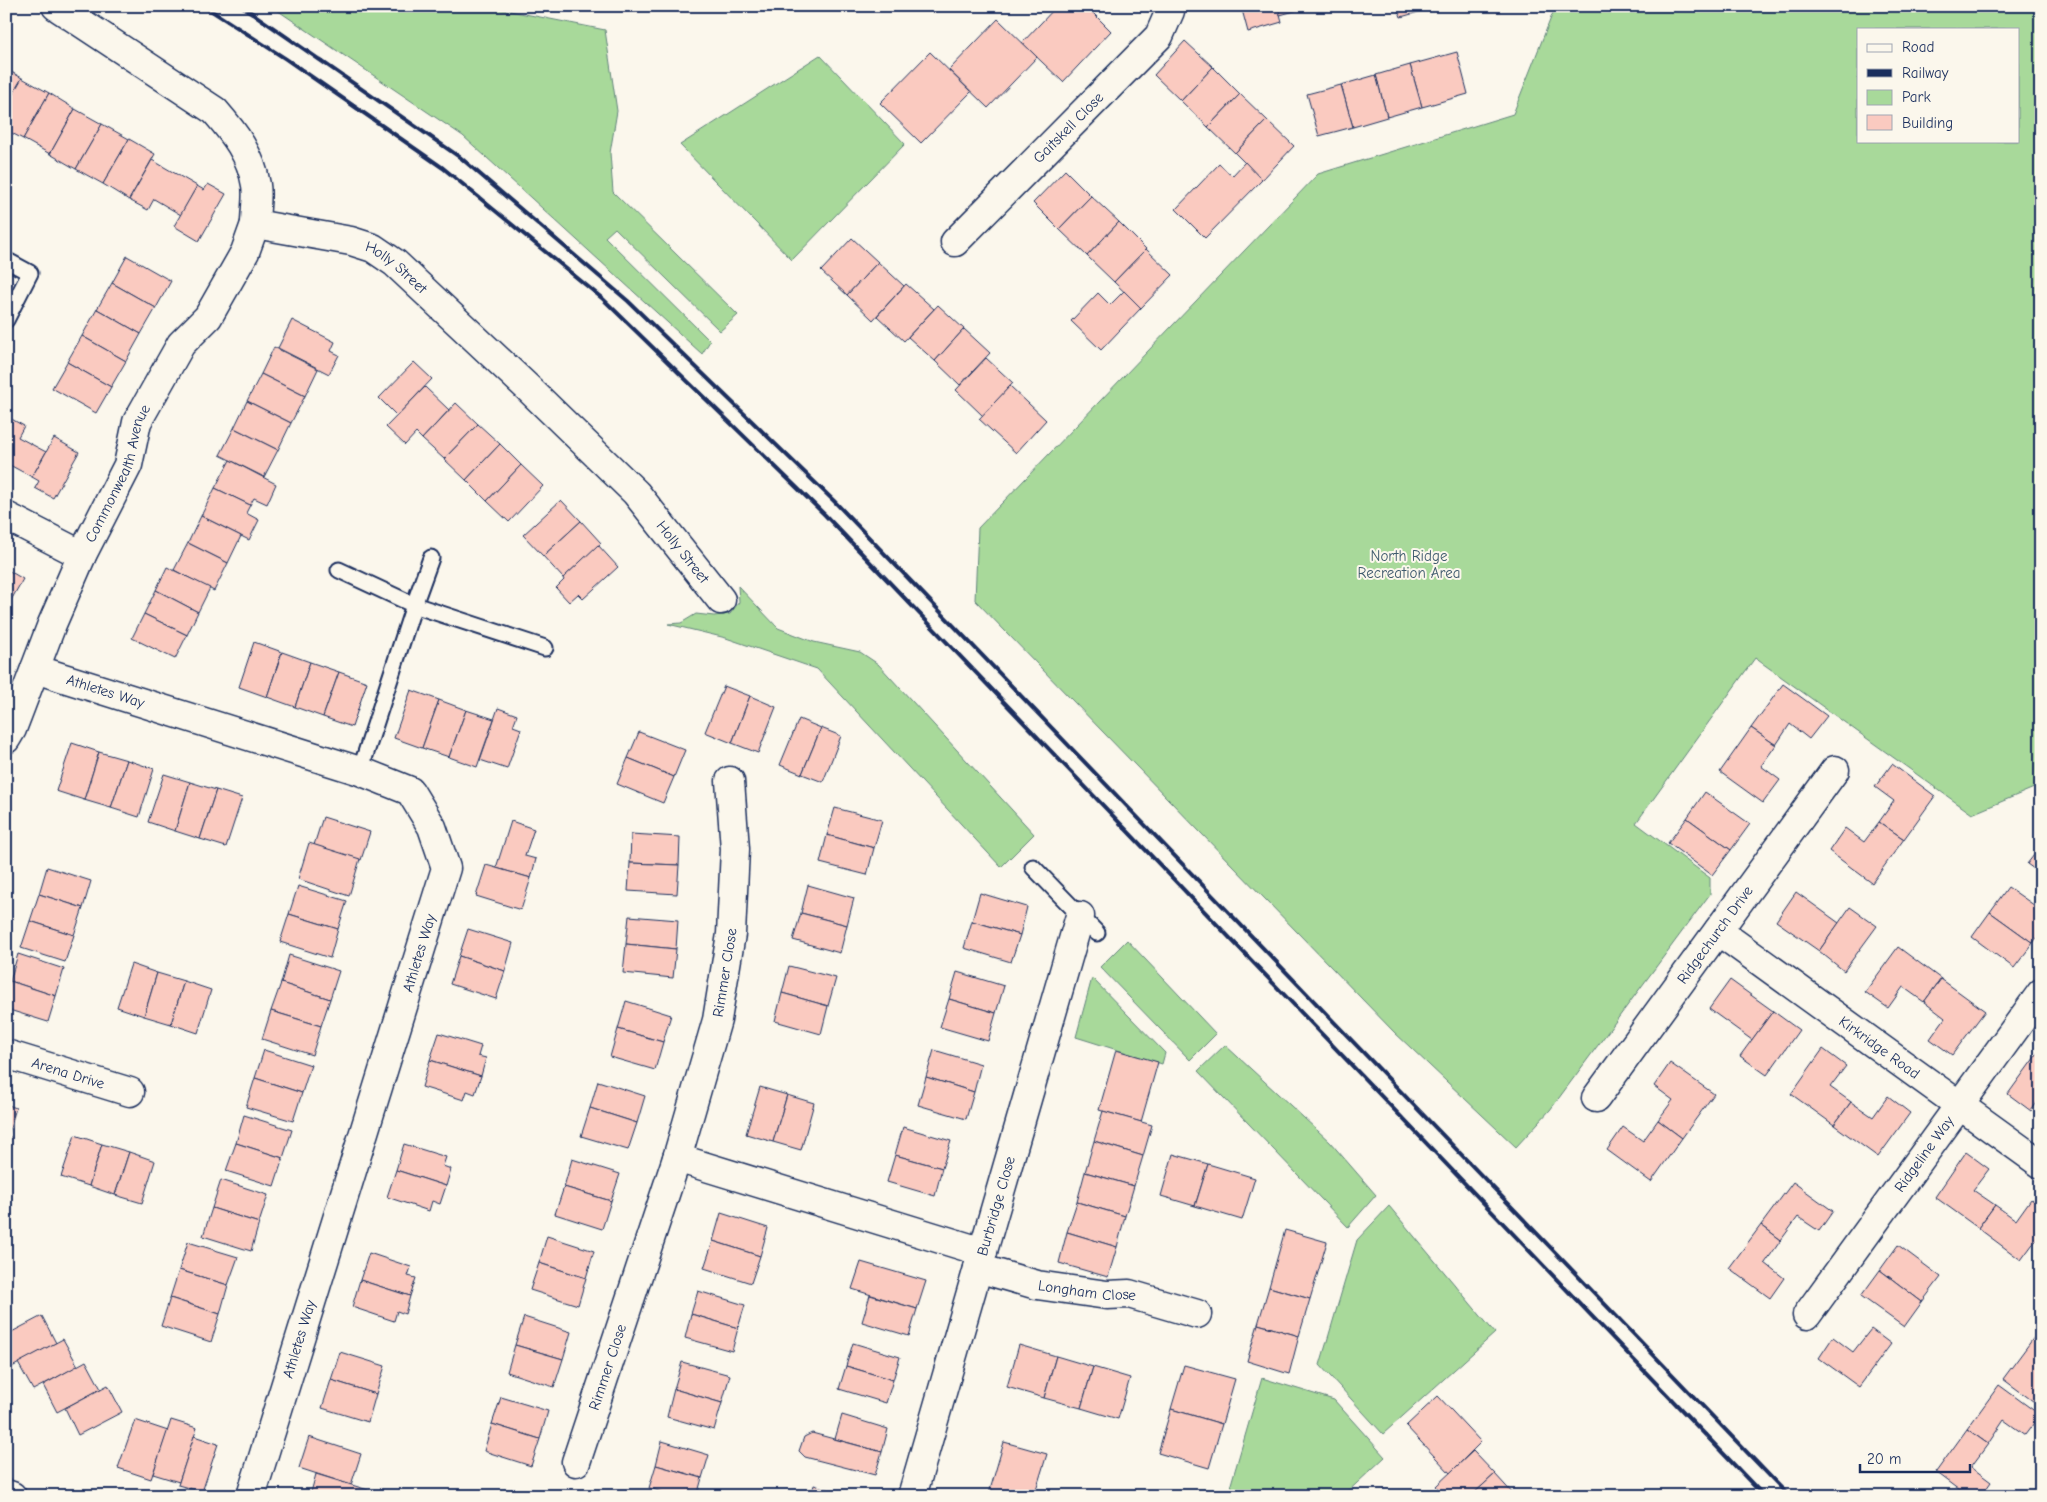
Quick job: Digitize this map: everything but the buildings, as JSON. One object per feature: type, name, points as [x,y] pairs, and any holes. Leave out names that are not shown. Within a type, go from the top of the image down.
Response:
[{"type":"street","points":[[56,6],[215,112],[232,131],[248,154],[256,186],[255,224]]},
{"type":"street","name":"Gaitskell Close","points":[[955,242],[1159,36],[1170,11],[1170,6]]},
{"type":"street","name":"Commonwealth Avenue","points":[[6,738],[12,729],[52,624],[82,556],[128,465],[137,422],[181,344],[208,317],[245,252],[255,224]]},
{"type":"street","name":"Holly Street","points":[[255,224],[351,241],[374,248],[395,263],[636,493],[721,600]]},
{"type":"street","points":[[6,516],[82,556]]},
{"type":"street","name":"Athletes Way","points":[[35,669],[360,771],[410,791],[432,827],[446,868],[251,1496]]},
{"type":"street","name":"Ridgechurch Drive","points":[[1596,1098],[1835,770]]},
{"type":"street","name":"Rimmer Close","points":[[576,1462],[677,1158],[717,1020],[732,934],[735,849],[730,781]]},
{"type":"street","name":"Burbridge Close","points":[[912,1496],[980,1260],[1089,925]]},
{"type":"street","name":"Kirkridge Road","points":[[1718,931],[2041,1164]]},
{"type":"street","name":"Ridgeline Way","points":[[1807,1315],[2041,993]]},
{"type":"street","name":"Arena Drive","points":[[6,1054],[130,1092]]},
{"type":"street","points":[[677,1158],[980,1260]]},
{"type":"street","name":"Longham Close","points":[[980,1260],[1037,1286],[1107,1295],[1129,1294],[1197,1314]]},
{"type":"street","points":[[6,1494],[12,1496]]},
{"type":"lane","points":[[6,260],[30,273],[6,320]]},
{"type":"lane","points":[[360,771],[431,558]]},
{"type":"lane","points":[[339,570],[414,605],[545,648]]},
{"type":"lane","points":[[1033,867],[1089,925]]},
{"type":"green space","points":[[271,6],[485,6],[605,30],[617,111],[610,153],[613,192],[738,315],[720,331],[615,228],[605,237],[710,341],[702,354],[463,136]]},
{"type":"green space","name":"North Ridge Recreation Area","points":[[1553,6],[2041,6],[2041,785],[1972,814],[1755,658],[1636,823],[1710,878],[1710,894],[1550,1110],[1516,1147],[1394,1032],[975,600],[978,528],[1318,174],[1513,114],[1554,10]]},
{"type":"green space","points":[[820,55],[905,144],[792,260],[680,145]]},
{"type":"green space","points":[[738,586],[778,628],[814,642],[860,652],[878,664],[1034,834],[1001,867],[817,669],[726,638],[668,624],[681,623],[696,614],[714,616],[730,614],[739,602]]},
{"type":"green space","points":[[1127,940],[1216,1034],[1190,1060],[1100,967]]},
{"type":"green space","points":[[1092,978],[1165,1053],[1162,1064],[1076,1037]]},
{"type":"green space","points":[[1225,1045],[1330,1142],[1376,1195],[1348,1227],[1198,1071]]},
{"type":"green space","points":[[1389,1206],[1495,1333],[1383,1434],[1320,1365],[1357,1240]]},
{"type":"green space","points":[[1262,1378],[1334,1400],[1385,1457],[1343,1496],[1235,1496],[1231,1484]]},
{"type":"railway","points":[[204,6],[286,59],[443,168],[603,299],[825,515],[1764,1496]]},
{"type":"railway","points":[[242,6],[461,158],[628,301],[834,501],[1789,1496]]}]
